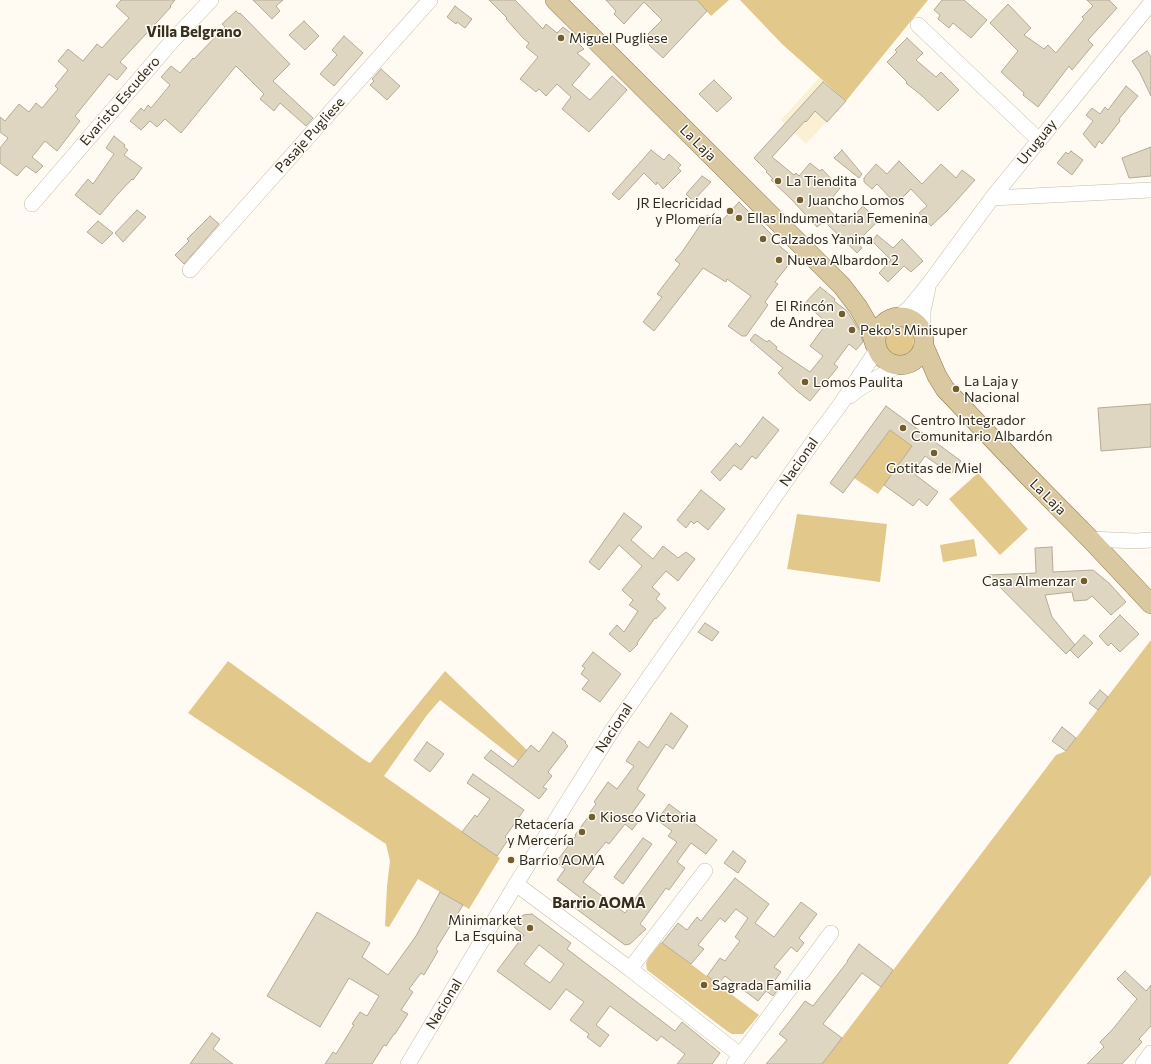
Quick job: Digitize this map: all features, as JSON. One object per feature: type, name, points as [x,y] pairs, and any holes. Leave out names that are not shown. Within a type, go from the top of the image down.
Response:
[{"type":"main road","name":"La Laja","points":[[555,0],[842,286],[862,313],[869,326],[876,347]]},
{"type":"main road","name":"La Laja","points":[[842,286],[880,312],[898,317]]},
{"type":"main road","points":[[898,317],[910,318],[918,324],[924,339],[920,356],[913,363],[900,366],[885,361],[876,347],[877,332],[884,322],[898,317]]},
{"type":"main road","name":"La Laja","points":[[924,339],[937,376],[945,389],[1151,604]]},
{"type":"main road","name":"La Laja","points":[[900,366],[928,378],[945,389]]},
{"type":"street","name":"Evaristo Escudero","points":[[32,204],[173,40],[211,0]]},
{"type":"street","name":"Pasaje Pugliese","points":[[190,270],[430,0]]},
{"type":"street","name":"Uruguay","points":[[898,317],[910,307],[928,285],[992,198],[1151,3]]},
{"type":"street","points":[[918,25],[1039,140]]},
{"type":"street","points":[[992,198],[1151,190]]},
{"type":"street","name":"Uruguay","points":[[924,339],[923,311],[928,285]]},
{"type":"street","name":"Nacional","points":[[408,1064],[516,884],[613,729],[840,405],[876,347]]},
{"type":"street","name":"Nacional","points":[[840,405],[857,390],[900,366]]},
{"type":"street","points":[[1090,539],[1136,541],[1151,540]]},
{"type":"street","points":[[630,969],[705,871]]},
{"type":"street","points":[[516,884],[630,969],[737,1060],[832,932]]},
{"type":"street","points":[[1143,1064],[1151,1053]]},
{"type":"shaded area","points":[[697,0],[729,0],[711,16]]},
{"type":"shaded area","points":[[740,0],[928,0],[846,101],[782,44]]},
{"type":"shaded area","points":[[820,77],[846,101],[806,144],[781,120]]},
{"type":"shaded area","points":[[897,320],[902,320],[912,327],[914,335],[913,349],[905,358],[897,357],[891,353],[887,348],[884,339],[888,324]]},
{"type":"shaded area","points":[[890,430],[912,446],[878,494],[854,478]]},
{"type":"shaded area","points":[[978,473],[1028,529],[1000,555],[949,499]]},
{"type":"shaded area","points":[[797,514],[887,524],[880,582],[787,569]]},
{"type":"shaded area","points":[[974,539],[977,556],[943,562],[940,545]]},
{"type":"shaded area","points":[[1151,640],[1151,875],[1008,1064],[822,1064],[1056,755],[1066,751]]},
{"type":"shaded area","points":[[228,661],[370,763],[445,671],[527,750],[518,761],[440,700],[427,715],[384,776],[500,858],[469,909],[418,879],[389,927],[385,926],[390,861],[386,844],[188,713]]},
{"type":"shaded area","points":[[661,942],[759,1015],[743,1034],[732,1034],[727,1031],[647,970],[646,963],[649,957]]},
{"type":"building","points":[[121,0],[175,0],[170,6],[171,7],[120,62],[127,68],[117,80],[109,74],[75,116],[80,121],[57,151],[45,141],[32,157],[43,166],[36,173],[26,166],[17,176],[0,163],[0,148],[8,138],[0,132],[0,117],[5,121],[19,104],[29,112],[36,103],[42,108],[58,89],[55,86],[68,70],[58,61],[68,49],[83,61],[97,44],[102,48],[129,18],[116,6]]},
{"type":"building","points":[[253,0],[283,0],[276,6],[280,11],[272,19]]},
{"type":"building","points":[[489,0],[515,0],[543,29],[546,24],[557,33],[563,27],[579,40],[577,42],[584,49],[577,53],[590,64],[572,85],[590,100],[612,76],[627,90],[589,132],[562,109],[571,97],[557,84],[546,96],[539,89],[536,92],[520,79],[538,57],[526,47],[529,43]]},
{"type":"building","points":[[606,0],[697,0],[707,11],[663,58],[649,45],[654,40],[648,34],[662,20],[644,2],[624,24],[614,14],[616,11]]},
{"type":"building","points":[[942,0],[964,0],[987,20],[971,38],[953,23],[949,28],[938,19],[940,15],[934,10]]},
{"type":"building","points":[[1087,0],[1109,0],[1117,8],[1088,40],[1093,45],[1072,70],[1069,66],[1038,107],[1023,95],[1024,93],[1001,72],[1018,51],[990,23],[1008,4],[1031,28],[1024,35],[1044,49],[1048,45],[1056,53],[1084,19],[1082,17],[1093,6]]},
{"type":"building","points":[[455,6],[472,19],[465,28],[457,22],[456,24],[447,17]]},
{"type":"building","points":[[236,11],[239,14],[240,13],[290,64],[273,81],[313,118],[306,126],[280,103],[274,111],[260,99],[264,94],[236,66],[181,133],[165,119],[157,127],[150,121],[141,130],[130,121],[141,108],[144,111],[148,105],[151,108],[170,85],[161,77],[171,66],[180,73],[225,27],[222,24]]},
{"type":"building","points":[[304,21],[319,36],[305,50],[289,35]]},
{"type":"building","points":[[344,36],[363,53],[334,86],[320,74],[337,55],[332,50]]},
{"type":"building","points":[[907,38],[923,53],[916,60],[936,77],[941,72],[959,90],[938,111],[906,83],[907,82],[887,62],[897,52],[895,50]]},
{"type":"building","points":[[1147,51],[1151,57],[1151,96],[1140,73],[1132,61]]},
{"type":"building","points":[[381,69],[400,86],[387,100],[370,85],[374,81],[372,79]]},
{"type":"building","points":[[714,80],[732,98],[717,112],[699,94]]},
{"type":"building","points":[[823,82],[846,101],[827,122],[815,111],[772,157],[794,175],[796,173],[799,176],[810,163],[820,171],[822,169],[840,188],[826,206],[844,226],[863,206],[878,221],[857,242],[862,248],[857,253],[824,221],[817,227],[771,180],[773,179],[766,172],[767,171],[754,158]]},
{"type":"building","points":[[1126,86],[1138,96],[1119,119],[1120,121],[1102,144],[1099,141],[1095,148],[1083,134],[1093,121],[1086,115],[1092,108],[1100,114],[1105,107],[1108,110]]},
{"type":"building","points":[[114,136],[125,145],[124,147],[128,150],[124,155],[142,168],[133,180],[132,179],[100,215],[75,195],[88,179],[93,184],[114,154],[106,148]]},
{"type":"building","points":[[1151,147],[1151,176],[1129,178],[1122,158]]},
{"type":"building","points":[[651,150],[664,160],[669,154],[681,165],[678,168],[681,171],[663,189],[657,182],[656,185],[644,173],[619,200],[612,194]]},
{"type":"building","points":[[842,150],[862,174],[859,178],[834,158]]},
{"type":"building","points":[[1071,151],[1083,160],[1072,175],[1057,163],[1066,152],[1068,154]]},
{"type":"building","points":[[899,161],[922,184],[941,164],[956,178],[962,170],[975,180],[931,226],[919,213],[927,206],[911,189],[896,204],[877,184],[872,189],[864,182],[864,178],[876,164],[887,174]]},
{"type":"building","points":[[702,176],[711,182],[693,201],[686,194]]},
{"type":"building","points":[[739,202],[773,236],[771,239],[794,258],[775,282],[778,284],[765,302],[768,305],[746,336],[742,336],[728,326],[751,296],[727,279],[726,282],[703,268],[654,331],[643,322],[662,297],[657,294],[680,264],[675,260],[707,215],[720,223]]},
{"type":"building","points":[[137,210],[146,217],[123,242],[115,233]]},
{"type":"building","points":[[210,216],[219,224],[184,264],[175,255],[189,241],[187,239]]},
{"type":"building","points":[[98,221],[113,233],[102,244],[87,232]]},
{"type":"building","points":[[877,235],[893,248],[902,239],[923,261],[911,272],[904,266],[888,282],[879,273],[891,260],[872,241]]},
{"type":"building","points":[[820,287],[847,311],[859,330],[863,342],[856,350],[849,344],[834,364],[838,367],[810,401],[778,373],[783,368],[750,340],[755,334],[767,342],[769,340],[777,347],[776,349],[810,372],[823,356],[810,346],[827,323],[805,303]]},
{"type":"building","points":[[1151,404],[1151,447],[1101,451],[1098,408]]},
{"type":"building","points":[[886,406],[961,461],[951,474],[925,456],[913,473],[938,492],[927,506],[919,499],[913,506],[884,485],[912,446],[890,430],[843,493],[830,483]]},
{"type":"building","points":[[763,417],[779,430],[756,459],[752,456],[741,470],[734,465],[720,481],[711,472],[736,443],[740,447]]},
{"type":"building","points":[[701,490],[725,509],[708,530],[697,521],[694,524],[691,521],[686,528],[677,520]]},
{"type":"building","points":[[624,513],[642,527],[631,540],[653,559],[663,546],[678,558],[686,552],[695,559],[678,581],[666,571],[652,587],[660,594],[656,599],[666,608],[656,619],[655,618],[637,643],[638,644],[630,652],[609,634],[617,625],[624,632],[638,611],[629,605],[633,600],[622,590],[642,566],[619,545],[599,570],[589,562]]},
{"type":"building","points":[[1052,547],[1053,572],[1093,570],[1109,583],[1126,602],[1111,615],[1092,596],[1087,600],[1074,601],[1072,592],[1045,595],[1052,617],[1075,645],[1066,654],[988,575],[1036,573],[1035,548]]},
{"type":"building","points":[[1120,615],[1139,634],[1120,652],[1111,643],[1108,646],[1099,636]]},
{"type":"building","points":[[705,623],[719,632],[712,641],[698,632]]},
{"type":"building","points":[[1084,635],[1093,643],[1078,658],[1070,650]]},
{"type":"building","points":[[593,652],[621,674],[600,702],[582,689],[589,680],[581,674],[585,668],[582,666]]},
{"type":"building","points":[[1100,690],[1108,697],[1098,710],[1089,703]]},
{"type":"building","points":[[671,713],[688,726],[673,749],[666,744],[637,789],[645,795],[630,816],[638,822],[632,830],[625,824],[609,844],[606,842],[591,860],[597,864],[583,882],[625,913],[677,842],[668,836],[672,831],[657,820],[669,804],[717,840],[706,854],[691,843],[677,862],[685,868],[669,890],[666,888],[640,924],[646,929],[630,944],[625,945],[575,908],[582,899],[557,880],[565,869],[556,862],[591,813],[590,812],[596,804],[594,802],[608,782],[617,789],[634,766],[626,761],[639,741],[648,748]]},
{"type":"building","points":[[1062,727],[1076,738],[1066,751],[1052,741]]},
{"type":"building","points":[[553,732],[566,742],[565,743],[568,746],[548,772],[552,776],[543,787],[547,789],[539,799],[484,758],[491,750],[513,767],[531,745],[539,752]]},
{"type":"building","points":[[427,742],[444,754],[430,772],[414,760]]},
{"type":"building","points":[[473,774],[524,810],[505,837],[508,840],[497,856],[462,832],[475,815],[477,817],[490,799],[467,783]]},
{"type":"building","points":[[643,838],[652,844],[623,884],[614,877]]},
{"type":"building","points":[[733,851],[746,861],[738,873],[724,863]]},
{"type":"building","points":[[735,878],[769,904],[755,923],[774,937],[801,902],[817,914],[799,938],[804,943],[797,952],[791,947],[774,967],[781,972],[773,983],[779,988],[773,996],[766,991],[758,1001],[725,976],[718,984],[707,976],[720,958],[725,961],[740,941],[735,937],[748,918],[736,909],[725,922],[720,918],[698,945],[704,949],[691,964],[662,943],[678,923],[687,930],[697,917],[701,921]]},
{"type":"building","points":[[440,892],[463,905],[436,949],[438,951],[424,975],[421,973],[409,989],[413,992],[401,1010],[408,1014],[395,1034],[386,1046],[384,1045],[372,1064],[325,1064],[333,1052],[336,1054],[354,1025],[352,1024],[360,1012],[367,1016],[379,996],[349,978],[320,1027],[267,996],[317,912],[370,943],[362,957],[388,975],[416,936]]},
{"type":"building","points":[[532,914],[571,943],[567,949],[675,1031],[682,1022],[720,1053],[712,1064],[677,1064],[685,1054],[661,1036],[657,1041],[610,1006],[596,1025],[609,1035],[600,1047],[587,1037],[589,1034],[570,1020],[584,1002],[566,989],[550,1010],[497,971],[524,935],[514,927],[523,915]],"holes":[[[539,945],[564,964],[550,983],[524,964]]]},
{"type":"building","points":[[859,944],[893,970],[881,987],[862,973],[823,1024],[842,1038],[822,1064],[766,1064],[787,1040],[779,1034],[805,1001],[813,1006],[848,961]]},
{"type":"building","points":[[1125,971],[1146,991],[1151,985],[1151,1026],[1139,1039],[1142,1042],[1122,1064],[1087,1064],[1104,1047],[1100,1042],[1112,1030],[1137,999],[1117,979]]},
{"type":"building","points":[[212,1033],[220,1039],[213,1049],[233,1064],[190,1064]]},
{"type":"place","name":"Miguel Pugliese","points":[[561,38]]},
{"type":"place","name":"La Tiendita","points":[[778,181]]},
{"type":"place","name":"Juancho Lomos","points":[[800,200]]},
{"type":"place","name":"JR Elecricidad y Plomería","points":[[730,211]]},
{"type":"place","name":"Ellas Indumentaria Femenina","points":[[739,218]]},
{"type":"place","name":"Calzados Yanina","points":[[763,239]]},
{"type":"place","name":"Nueva Albardon 2","points":[[779,260]]},
{"type":"place","name":"El Rincón de Andrea","points":[[842,314]]},
{"type":"place","name":"Peko's Minisuper","points":[[852,330]]},
{"type":"place","name":"Lomos Paulita","points":[[805,382]]},
{"type":"place","name":"La Laja y Nacional","points":[[956,389]]},
{"type":"place","name":"Centro Integrador Comunitario Albardón","points":[[903,428]]},
{"type":"place","name":"Gotitas de Miel","points":[[934,453]]},
{"type":"place","name":"Casa Almenzar","points":[[1084,581]]},
{"type":"place","name":"Kiosco Victoria","points":[[592,817]]},
{"type":"place","name":"Retacería y Mercería","points":[[582,832]]},
{"type":"place","name":"Barrio AOMA","points":[[511,860]]},
{"type":"place","name":"Minimarket La Esquina","points":[[530,928]]},
{"type":"place","name":"Sagrada Familia","points":[[704,985]]},
{"type":"district","name":"Villa Belgrano","points":[[194,32]]},
{"type":"district","name":"Barrio AOMA","points":[[599,903]]}]
